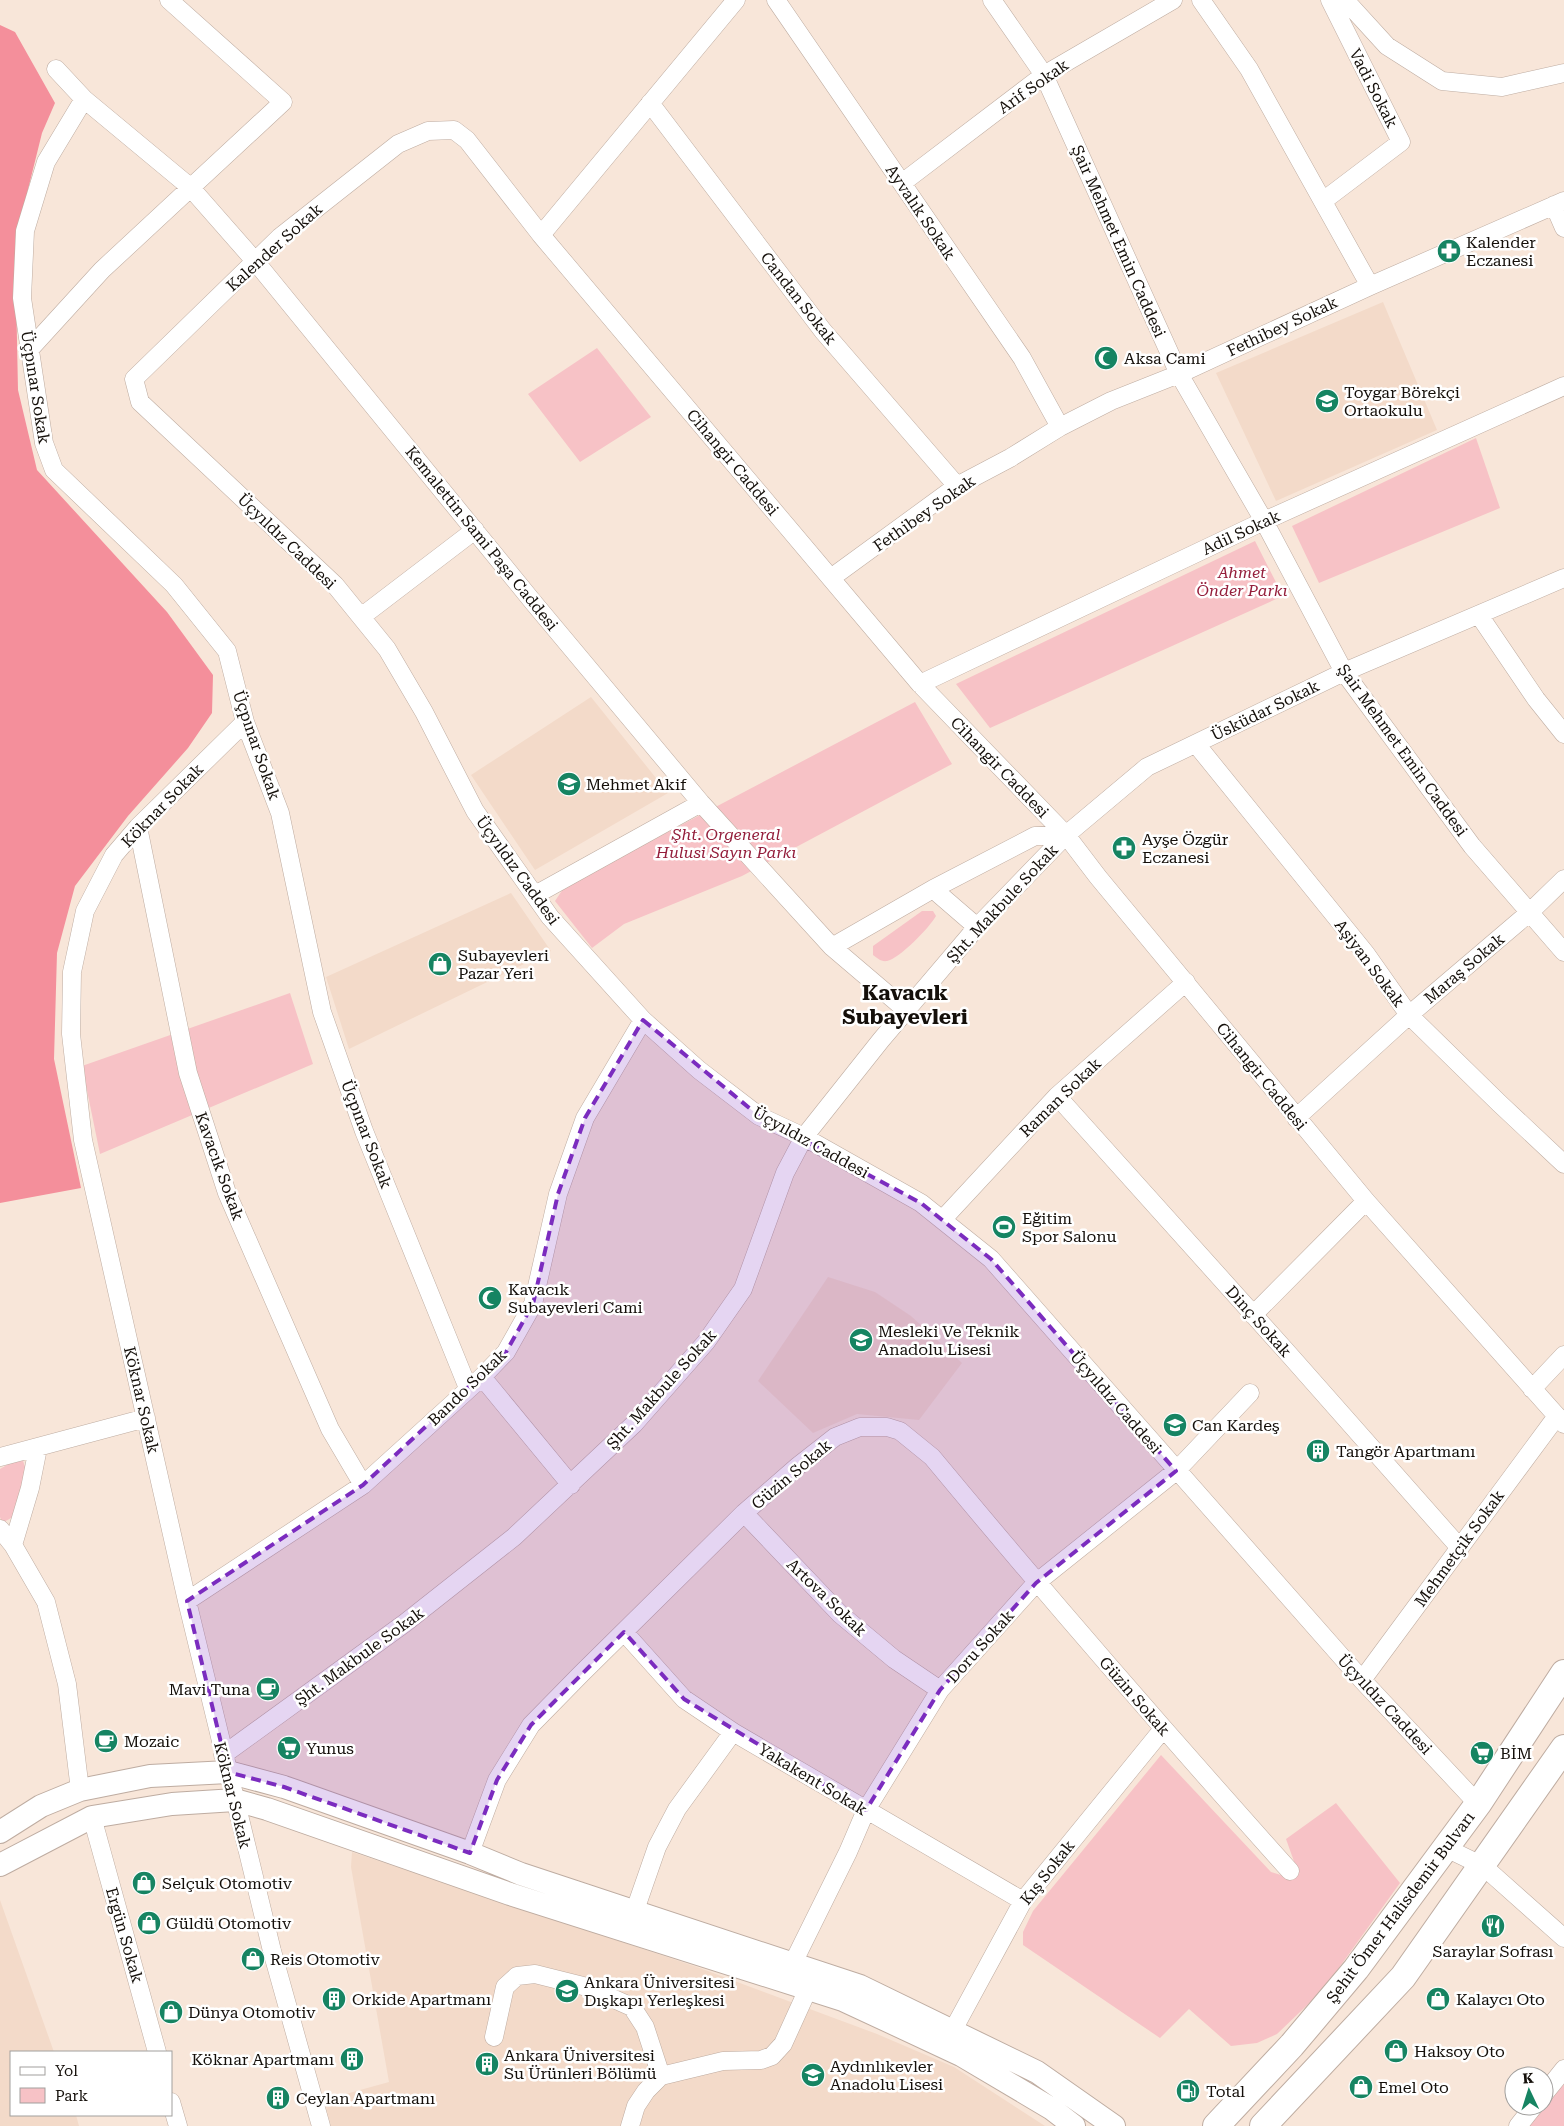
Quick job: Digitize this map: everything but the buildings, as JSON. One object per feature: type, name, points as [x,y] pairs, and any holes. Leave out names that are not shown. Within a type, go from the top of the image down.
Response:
[{"type":"highway","name":"Şehit Ömer Halisdemir Bulvarı","points":[[1216,2126],[1292,2045],[1356,1969],[1478,1804],[1564,1673]]},
{"type":"highway","points":[[1263,2126],[1403,1977],[1483,1866],[1564,1748]]},
{"type":"main road","points":[[0,1832],[41,1806],[80,1790],[150,1776],[226,1764],[284,1787],[470,1853],[521,1874],[634,1913],[860,1986],[1037,2072],[1114,2126]]},
{"type":"main road","points":[[0,1865],[92,1817],[172,1804],[235,1800],[267,1809],[510,1894],[856,2006],[961,2055],[1052,2109],[1074,2126]]},
{"type":"street","points":[[29,350],[102,270],[283,102],[169,0]]},
{"type":"street","points":[[541,235],[736,0]]},
{"type":"street","name":"Ayvalık Sokak","points":[[776,0],[902,183],[924,219],[1022,358],[1060,427]]},
{"type":"street","name":"Şair Mehmet Emin Caddesi","points":[[992,0],[1044,75],[1179,374],[1264,521],[1344,672],[1472,846],[1564,952]]},
{"type":"street","name":"Arif Sokak","points":[[902,183],[1044,75],[1173,0]]},
{"type":"street","points":[[1201,0],[1249,69],[1370,286]]},
{"type":"street","name":"Vadi Sokak","points":[[1323,201],[1401,142],[1330,0]]},
{"type":"street","points":[[1345,0],[1386,46],[1442,81],[1502,88],[1564,73]]},
{"type":"street","name":"Kemalettin Sami Paşa Caddesi","points":[[56,69],[84,99],[190,187],[255,261],[701,803],[832,947],[906,1010]]},
{"type":"street","name":"Üçpınar Sokak","points":[[84,99],[46,162],[25,231],[22,298],[44,443],[54,470],[174,585],[227,651],[245,722],[280,814],[322,1012],[364,1130],[468,1388]]},
{"type":"street","name":"Candan Sokak","points":[[650,103],[823,330],[957,486]]},
{"type":"street","name":"Cihangir Caddesi","points":[[428,131],[454,130],[467,140],[541,235],[920,684],[1066,835],[1098,877],[1366,1201],[1560,1420]]},
{"type":"street","name":"Kalender Sokak","points":[[134,379],[280,237],[398,144],[428,131]]},
{"type":"street","points":[[1559,203],[1564,228]]},
{"type":"street","name":"Fethibey Sokak","points":[[832,578],[957,486],[1111,400],[1179,374],[1370,286],[1559,203]]},
{"type":"street","name":"Üçyıldız Caddesi","points":[[134,379],[140,402],[334,585],[387,649],[420,704],[475,811],[550,917],[643,1020],[699,1070],[759,1116],[804,1137],[921,1203],[990,1259],[1362,1680],[1478,1804]]},
{"type":"street","name":"Adil Sokak","points":[[920,684],[1264,521],[1564,386]]},
{"type":"street","points":[[361,617],[475,530]]},
{"type":"street","name":"Üsküdar Sokak","points":[[1066,835],[1147,767],[1344,672],[1564,578]]},
{"type":"street","points":[[1479,615],[1536,699],[1564,734]]},
{"type":"street","name":"Köknar Sokak","points":[[245,722],[138,827],[114,855],[84,911],[72,972],[71,1034],[83,1140],[187,1601],[272,1951],[321,2126]]},
{"type":"street","name":"Aşiyan Sokak","points":[[1196,744],[1366,954],[1409,1015],[1499,1104],[1564,1164]]},
{"type":"street","points":[[535,895],[701,803]]},
{"type":"street","name":"Kavacık Sokak","points":[[138,827],[188,1073],[227,1193],[330,1429],[363,1485]]},
{"type":"street","points":[[832,947],[933,889],[1036,836],[1066,835]]},
{"type":"street","name":"Şht. Makbule Sokak","points":[[226,1764],[514,1537],[572,1485],[634,1424],[706,1342],[743,1289],[785,1172],[804,1137],[906,1010],[977,927],[1066,835]]},
{"type":"street","name":"Maraş Sokak","points":[[1296,1118],[1409,1015],[1530,912],[1564,879]]},
{"type":"street","points":[[933,889],[977,927]]},
{"type":"street","name":"Raman Sokak","points":[[942,1220],[1057,1096],[1186,982]]},
{"type":"street","name":"Bando Sokak","points":[[187,1601],[363,1485],[482,1377],[506,1352],[533,1304],[558,1194],[585,1118],[643,1020]]},
{"type":"street","name":"Dinç Sokak","points":[[1057,1096],[1460,1548]]},
{"type":"street","points":[[1253,1315],[1366,1201]]},
{"type":"street","points":[[1532,1388],[1564,1355]]},
{"type":"street","points":[[482,1377],[572,1485]]},
{"type":"street","name":"Doru Sokak","points":[[793,1963],[848,1852],[866,1810],[940,1690],[1036,1583],[1176,1471],[1250,1393]]},
{"type":"street","points":[[0,1457],[146,1418]]},
{"type":"street","name":"Mehmetçik Sokak","points":[[1362,1680],[1460,1548],[1560,1420]]},
{"type":"street","name":"Güzin Sokak","points":[[470,1853],[497,1780],[532,1725],[744,1513],[798,1466],[835,1437],[860,1427],[887,1427],[900,1431],[932,1457],[1036,1583],[1290,1871]]},
{"type":"street","points":[[13,1545],[30,1488],[38,1448]]},
{"type":"street","name":"Artova Sokak","points":[[744,1513],[840,1614],[894,1659],[940,1690]]},
{"type":"street","points":[[0,1529],[13,1545],[46,1602],[67,1684],[80,1790]]},
{"type":"street","name":"Yakakent Sokak","points":[[624,1632],[684,1699],[733,1732],[1023,1901]]},
{"type":"street","name":"Kış Sokak","points":[[953,2030],[1023,1901],[1164,1729]]},
{"type":"street","points":[[634,1913],[657,1847],[677,1809],[733,1732]]},
{"type":"street","name":"Ergün Sokak","points":[[92,1817],[158,2051]]},
{"type":"street","points":[[1446,1848],[1483,1866],[1564,1938]]},
{"type":"street","points":[[494,2037],[505,1987],[517,1976],[535,1974],[587,1987],[632,2007],[645,2028],[661,2076]]},
{"type":"street","points":[[630,2126],[636,2106],[646,2090],[661,2076],[723,2061],[761,2060],[772,2056],[783,2044],[808,1989]]},
{"type":"street","points":[[1554,2082],[1564,2069]]},
{"type":"street","points":[[172,2105],[178,2126]]},
{"type":"street","points":[[1518,2126],[1526,2116]]},
{"type":"highlighted area","points":[[643,1020],[759,1116],[921,1203],[991,1259],[1176,1471],[1036,1583],[940,1690],[866,1810],[684,1699],[624,1632],[531,1725],[497,1780],[470,1853],[284,1787],[228,1772],[187,1601],[363,1485],[506,1352],[533,1304],[558,1194],[585,1118]]},
{"type":"shaded area","points":[[0,25],[15,32],[55,103],[42,133],[15,242],[18,390],[37,470],[167,612],[213,675],[212,713],[188,748],[128,816],[75,886],[57,953],[54,1059],[81,1188],[0,1203]]},
{"type":"shaded area","name":"Toygar Börekçi Ortaokulu","points":[[1383,302],[1437,430],[1276,501],[1216,373]]},
{"type":"shaded area","name":"Mehmet Akif","points":[[591,697],[668,793],[535,870],[471,775]]},
{"type":"shaded area","name":"Subayevleri Pazar Yeri","points":[[511,893],[551,951],[349,1049],[326,977]]},
{"type":"shaded area","name":"Mesleki Ve Teknik Anadolu Lisesi","points":[[828,1277],[875,1292],[911,1316],[962,1363],[919,1420],[857,1414],[813,1433],[758,1381]]},
{"type":"shaded area","name":"Ankara Üniversitesi Dışkapı Yerleşkesi","points":[[352,1852],[697,1967],[877,2034],[954,2067],[1045,2126],[331,2126],[324,2100],[389,2082],[351,1867]]},
{"type":"shaded area","points":[[0,1900],[54,2051],[10,2051],[10,2116],[76,2116],[79,2126],[0,2126]]},
{"type":"green space","points":[[597,348],[651,417],[580,462],[528,394]]},
{"type":"green space","points":[[1476,438],[1500,508],[1319,583],[1292,526]]},
{"type":"green space","name":"Ahmet Önder Parkı","points":[[1255,541],[1283,596],[990,728],[956,684]]},
{"type":"green space","name":"Şht. Orgeneral Hulusi Sayın Parkı","points":[[915,702],[952,764],[742,876],[624,924],[592,948],[555,901],[565,886]]},
{"type":"green space","points":[[922,911],[933,911],[936,916],[921,935],[906,949],[887,961],[873,955],[873,946]]},
{"type":"green space","points":[[290,993],[313,1064],[100,1154],[82,1066]]},
{"type":"green space","points":[[23,1461],[28,1475],[13,1517],[2,1523],[0,1517],[0,1469],[12,1462]]},
{"type":"green space","points":[[1161,1755],[1271,1872],[1284,1876],[1296,1867],[1286,1839],[1336,1803],[1400,1883],[1323,1990],[1277,2034],[1257,2043],[1231,2046],[1189,2009],[1160,2038],[1023,1945],[1023,1932],[1033,1911]]},
{"type":"green space","points":[[1564,2083],[1564,2126],[1528,2126],[1536,2116],[1554,2116],[1554,2095]]},
{"type":"place","name":"Kalender Eczanesi","points":[[1449,251]]},
{"type":"place","name":"Aksa Cami","points":[[1106,358]]},
{"type":"place","name":"Toygar Börekçi Ortaokulu","points":[[1327,401]]},
{"type":"place","name":"Mehmet Akif","points":[[569,784]]},
{"type":"place","name":"Ayşe Özgür Eczanesi","points":[[1124,848]]},
{"type":"place","name":"Subayevleri Pazar Yeri","points":[[440,964]]},
{"type":"place","name":"Eğitim Spor Salonu","points":[[1004,1227]]},
{"type":"place","name":"Kavacık Subayevleri Cami","points":[[490,1298]]},
{"type":"place","name":"Mesleki Ve Teknik Anadolu Lisesi","points":[[861,1340]]},
{"type":"place","name":"Can Kardeş","points":[[1175,1425]]},
{"type":"place","name":"Tangör Apartmanı","points":[[1318,1451]]},
{"type":"place","name":"Mavi Tuna","points":[[268,1689]]},
{"type":"place","name":"Mozaic","points":[[106,1741]]},
{"type":"place","name":"Yunus","points":[[289,1748]]},
{"type":"place","name":"BİM","points":[[1482,1753]]},
{"type":"place","name":"Selçuk Otomotiv","points":[[144,1883]]},
{"type":"place","name":"Güldü Otomotiv","points":[[149,1923]]},
{"type":"place","name":"Saraylar Sofrası","points":[[1493,1926]]},
{"type":"place","name":"Reis Otomotiv","points":[[253,1959]]},
{"type":"place","name":"Ankara Üniversitesi Dışkapı Yerleşkesi","points":[[567,1991]]},
{"type":"place","name":"Orkide Apartmanı","points":[[334,1999]]},
{"type":"place","name":"Kalaycı Oto","points":[[1438,1999]]},
{"type":"place","name":"Dünya Otomotiv","points":[[171,2012]]},
{"type":"place","name":"Haksoy Oto","points":[[1396,2051]]},
{"type":"place","name":"Köknar Apartmanı","points":[[352,2059]]},
{"type":"place","name":"Ankara Üniversitesi Su Ürünleri Bölümü","points":[[487,2064]]},
{"type":"place","name":"Aydınlıkevler Anadolu Lisesi","points":[[813,2075]]},
{"type":"place","name":"Emel Oto","points":[[1361,2087]]},
{"type":"place","name":"Total","points":[[1188,2091]]},
{"type":"place","name":"Ceylan Apartmanı","points":[[278,2098]]},
{"type":"district","name":"Kavacık Subayevleri","points":[[905,1005]]}]
